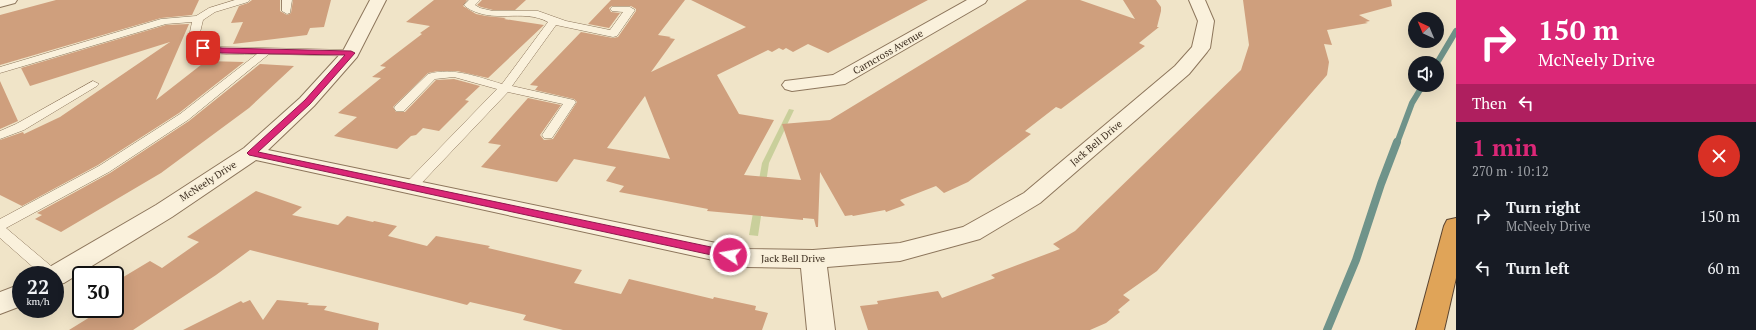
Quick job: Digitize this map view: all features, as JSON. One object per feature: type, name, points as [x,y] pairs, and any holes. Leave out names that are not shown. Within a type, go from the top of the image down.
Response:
[{"type":"highway","points":[[1430,330],[1456,226]]},
{"type":"street","points":[[0,2],[9,0]]},
{"type":"street","name":"McNeely Drive","points":[[64,271],[164,211],[252,153],[307,102],[351,53],[378,0]]},
{"type":"street","name":"Carncross Avenue","points":[[792,85],[838,80],[979,0]]},
{"type":"street","name":"Jack Bell Drive","points":[[252,153],[745,258],[813,260],[900,252],[970,233],[1032,198],[1182,70],[1201,48],[1206,21],[1197,0]]},
{"type":"street","points":[[813,260],[821,330]]},
{"type":"street","points":[[0,304],[12,298]]},
{"type":"lane","points":[[0,70],[165,22],[198,19],[212,10],[245,0]]},
{"type":"lane","points":[[287,0],[287,11]]},
{"type":"lane","points":[[475,0],[469,5],[475,10],[496,14],[518,12],[538,14],[554,21],[613,34],[630,10],[615,9]]},
{"type":"lane","points":[[198,19],[193,42],[203,48],[351,53]]},
{"type":"lane","points":[[410,187],[505,88],[554,21]]},
{"type":"lane","points":[[0,225],[104,169],[184,117],[267,51]]},
{"type":"lane","points":[[400,108],[432,76],[454,74],[505,88],[570,102],[548,135]]},
{"type":"lane","points":[[0,135],[20,127],[93,84]]},
{"type":"lane","points":[[0,230],[42,266]]},
{"type":"green space","points":[[789,109],[794,110],[769,163],[758,236],[749,235],[762,163]]},
{"type":"building","points":[[56,0],[199,0],[192,15],[161,18],[0,65],[0,15]]},
{"type":"building","points":[[252,0],[280,0],[280,11],[287,15],[291,13],[293,0],[331,0],[324,27],[310,28],[307,35],[233,44],[243,22],[231,23],[239,6]]},
{"type":"building","points":[[434,0],[467,0],[463,6],[476,14],[544,25],[488,78],[457,71],[438,71],[428,73],[393,107],[396,112],[405,112],[436,80],[454,79],[480,86],[465,100],[469,101],[439,131],[423,128],[416,135],[411,136],[397,149],[334,136],[357,117],[338,113],[381,78],[372,77],[386,67],[380,66],[422,34],[420,33],[430,26],[406,22]]},
{"type":"building","points":[[482,0],[526,0],[515,10],[493,10],[477,5]]},
{"type":"building","points":[[611,0],[685,0],[658,35],[675,39],[651,72],[746,27],[691,0],[928,0],[828,53],[808,44],[793,52],[786,48],[783,50],[779,48],[772,52],[768,50],[717,75],[739,114],[774,120],[744,175],[801,180],[782,124],[830,120],[1027,0],[1080,0],[1135,19],[1123,0],[1156,0],[1161,7],[1157,27],[1159,27],[1139,43],[1145,46],[1061,109],[1056,107],[1025,131],[1031,134],[968,182],[944,193],[936,186],[900,200],[905,205],[886,212],[885,210],[845,216],[820,172],[818,227],[816,227],[814,219],[803,218],[803,220],[707,211],[708,209],[619,192],[624,186],[606,181],[616,167],[574,159],[557,182],[481,167],[501,145],[488,143],[528,98],[561,105],[540,135],[544,140],[553,139],[577,102],[574,99],[535,90],[538,86],[530,85],[581,32],[613,38],[618,37],[636,9],[631,6],[612,6],[609,8],[611,12],[620,13],[609,28],[588,24]],"holes":[[[645,96],[670,159],[607,148]]]},
{"type":"building","points":[[1243,0],[1391,0],[1392,6],[1359,15],[1370,21],[1365,22],[1368,23],[1327,30],[1332,45],[1324,44],[1329,62],[1327,75],[1157,271],[1123,295],[1130,300],[1118,310],[1120,312],[1106,323],[1090,330],[868,330],[860,306],[878,304],[877,301],[938,291],[942,298],[995,278],[991,275],[1060,249],[1053,244],[1075,231],[1241,70],[1249,45]]},
{"type":"building","points":[[189,24],[156,100],[206,61],[244,62],[179,113],[98,165],[22,206],[0,195],[0,140],[23,132],[24,134],[60,117],[170,42],[30,86],[21,68],[166,25]]},
{"type":"building","points":[[260,64],[294,66],[249,108],[161,173],[61,232],[35,219],[42,215],[37,213],[110,173],[189,121]]},
{"type":"building","points":[[0,81],[18,121],[0,129]]},
{"type":"building","points":[[256,191],[302,207],[292,215],[338,225],[347,216],[374,221],[397,226],[388,236],[427,246],[436,236],[490,246],[488,248],[582,270],[574,283],[621,294],[629,279],[713,299],[714,297],[756,306],[755,310],[768,313],[762,330],[563,330],[523,320],[526,315],[470,302],[467,305],[250,250],[216,275],[133,330],[69,330],[88,318],[124,318],[124,277],[150,261],[162,268],[199,242],[187,237]]},
{"type":"building","points":[[250,300],[263,320],[277,300],[309,303],[307,305],[327,306],[324,310],[379,323],[378,330],[183,330],[241,301],[243,303]]},
{"type":"waterway","points":[[1441,56],[1456,31]]},
{"type":"waterway","points":[[1397,143],[1412,103],[1419,92]]},
{"type":"waterway","points":[[1327,330],[1356,260],[1381,184],[1397,142]]},
{"type":"route","points":[[203,48],[222,50],[351,53],[307,102],[252,153],[730,255]]}]
